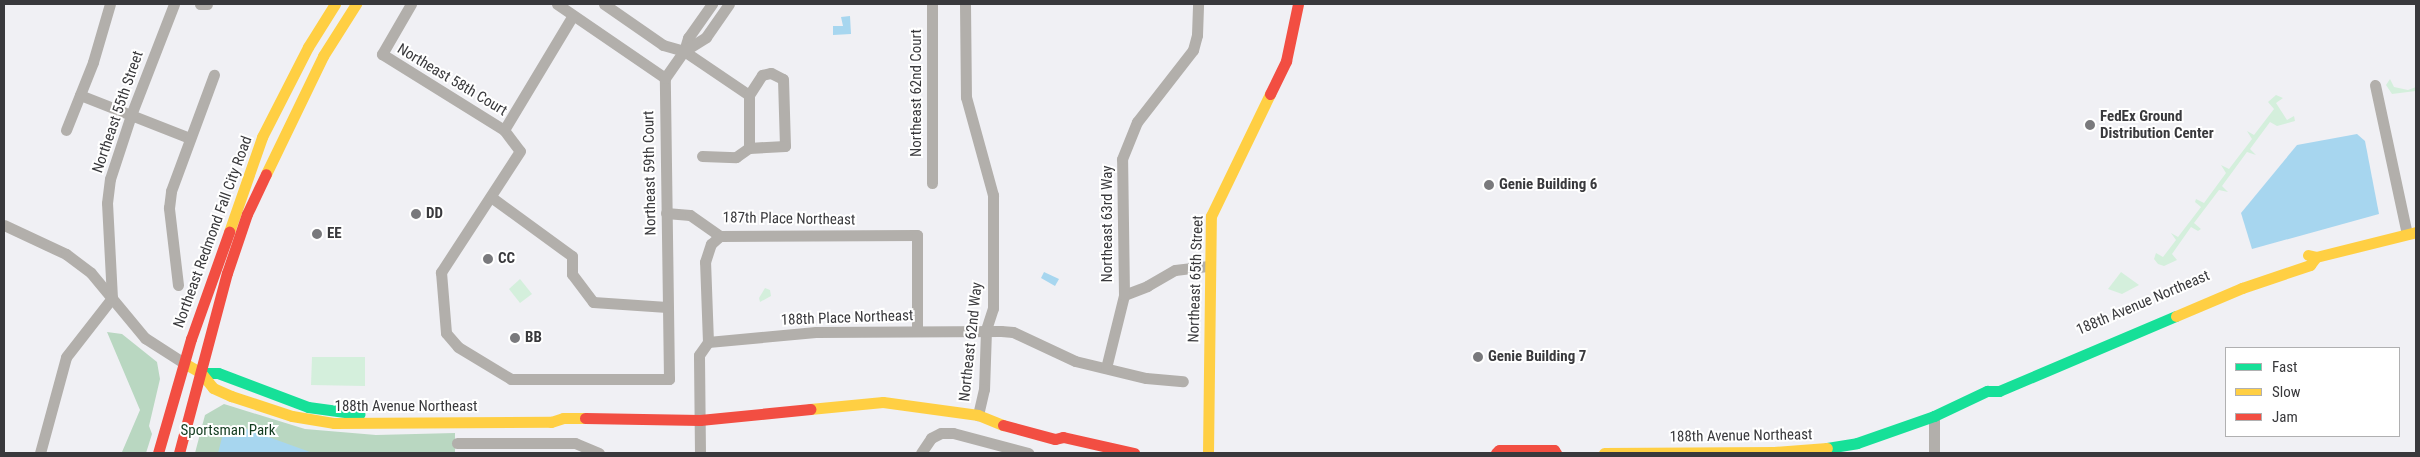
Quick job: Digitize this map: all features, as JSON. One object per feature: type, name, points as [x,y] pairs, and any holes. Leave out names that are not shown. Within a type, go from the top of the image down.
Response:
[{"type":"street","points":[[66,130],[80,95],[110,4]]},
{"type":"street","name":"Northeast 55th Street","points":[[112,298],[107,192],[131,114],[174,4]]},
{"type":"street","points":[[200,4],[207,4]]},
{"type":"street","name":"Northeast Redmond Fall City Road","points":[[158,453],[184,362],[262,138],[308,47],[335,4]]},
{"type":"street","name":"Northeast Redmond Fall City Road","points":[[179,453],[227,273],[247,214],[323,56],[356,4]]},
{"type":"street","name":"Northeast 58th Court","points":[[410,4],[382,54],[504,130],[572,17]]},
{"type":"street","points":[[556,4],[572,17],[665,78],[684,51],[688,38],[712,4]]},
{"type":"street","points":[[604,4],[663,45],[684,51],[749,95]]},
{"type":"street","points":[[684,51],[706,36],[729,4]]},
{"type":"street","name":"Northeast 62nd Court","points":[[932,4],[932,183]]},
{"type":"street","name":"Northeast 62nd Way","points":[[965,4],[966,97],[993,195],[993,308],[986,330],[984,416]]},
{"type":"street","name":"Northeast 65th Street","points":[[1208,453],[1211,216],[1215,202],[1286,61],[1298,4]]},
{"type":"street","name":"Northeast 63rd Way","points":[[1106,368],[1124,294],[1122,159],[1137,122],[1193,50],[1199,7]]},
{"type":"street","points":[[702,156],[736,157],[749,148],[785,146],[783,79],[771,73],[762,75],[749,95],[749,148]]},
{"type":"street","points":[[178,285],[169,208],[171,191],[214,75]]},
{"type":"street","name":"Northeast 59th Court","points":[[490,197],[441,272],[446,333],[458,347],[511,379],[669,379],[665,78]]},
{"type":"street","points":[[2375,85],[2412,233]]},
{"type":"street","points":[[80,95],[190,138]]},
{"type":"street","points":[[504,130],[520,151],[490,197],[572,256],[572,274],[593,302],[667,307]]},
{"type":"street","name":"187th Place Northeast","points":[[666,213],[690,215],[720,236],[917,235],[917,330]]},
{"type":"street","points":[[4,225],[66,254],[91,273],[145,338],[184,362]]},
{"type":"street","name":"188th Avenue Northeast","points":[[1604,453],[1817,450],[1857,443],[1934,416],[1988,391],[1999,391],[2234,292],[2310,265],[2316,257],[2412,233]]},
{"type":"street","points":[[700,453],[699,355],[708,342],[705,262],[711,244],[720,236]]},
{"type":"street","points":[[1124,294],[1147,286],[1176,270],[1209,266]]},
{"type":"street","points":[[40,453],[66,357],[112,298]]},
{"type":"street","name":"188th Place Northeast","points":[[708,342],[816,332],[917,330],[1013,332],[1075,361],[1146,378],[1183,381]]},
{"type":"street","name":"188th Avenue Northeast","points":[[184,362],[201,373],[218,373],[286,401],[340,412],[550,412],[563,418],[700,420],[808,407],[820,410],[857,406],[861,402],[926,405],[984,416],[995,423],[1055,439],[1064,437],[1134,453]]},
{"type":"street","points":[[1934,416],[1934,453]]},
{"type":"street","points":[[921,453],[931,438],[941,433],[953,433],[1028,453]]},
{"type":"street","points":[[457,443],[575,443],[599,453]]},
{"type":"street","points":[[1496,453],[1499,450],[1554,450],[1556,453]]},
{"type":"green space","points":[[2390,79],[2394,87],[2408,90],[2416,87],[2416,91],[2392,94],[2386,85]]},
{"type":"green space","points":[[2276,95],[2283,98],[2276,103],[2287,120],[2294,116],[2295,121],[2277,126],[2270,122],[2250,149],[2256,155],[2247,152],[2222,186],[2228,192],[2219,190],[2194,223],[2201,229],[2198,231],[2191,227],[2172,254],[2177,260],[2164,266],[2158,264],[2154,259],[2156,253],[2163,257],[2176,240],[2171,233],[2178,237],[2201,207],[2195,202],[2196,199],[2204,203],[2226,173],[2221,165],[2229,169],[2252,139],[2247,131],[2254,135],[2274,109],[2268,102]]},
{"type":"green space","points":[[2121,272],[2139,285],[2122,294],[2108,289]]},
{"type":"green space","points":[[520,279],[532,294],[520,303],[509,289]]},
{"type":"green space","points":[[765,288],[770,290],[771,296],[760,302],[759,298]]},
{"type":"green space","points":[[107,332],[122,334],[157,362],[160,379],[149,426],[152,434],[146,453],[122,452],[140,410]]},
{"type":"green space","points":[[312,357],[365,357],[365,386],[311,385]]},
{"type":"green space","name":"Sportsman Park","points":[[224,404],[305,429],[376,435],[455,433],[455,453],[195,453],[205,415]]},
{"type":"water","points":[[850,16],[851,34],[833,35],[833,26],[843,26],[841,17]]},
{"type":"water","points":[[2357,134],[2365,141],[2379,214],[2252,249],[2241,213],[2297,145]]},
{"type":"water","points":[[1044,272],[1059,279],[1055,286],[1041,278]]},
{"type":"water","points":[[241,427],[310,453],[218,453],[224,430]]},
{"type":"traffic: fast","points":[[1827,448],[1857,443],[1934,416],[1987,391],[1999,391],[2176,316]]},
{"type":"traffic: fast","points":[[201,373],[218,373],[308,407],[360,414]]},
{"type":"traffic: slow","points":[[229,232],[262,137],[308,47],[335,4]]},
{"type":"traffic: slow","points":[[266,174],[323,56],[356,4]]},
{"type":"traffic: slow","points":[[1208,453],[1211,216],[1270,94]]},
{"type":"traffic: slow","points":[[2308,255],[2316,257],[2416,232]]},
{"type":"traffic: slow","points":[[2176,316],[2242,288],[2310,265],[2316,257]]},
{"type":"traffic: slow","points":[[184,363],[201,373],[213,388],[231,396],[292,416],[334,423],[551,422],[563,418],[585,418]]},
{"type":"traffic: slow","points":[[810,409],[883,402],[978,415],[1003,425]]},
{"type":"traffic: slow","points":[[1604,453],[1774,452],[1827,448]]},
{"type":"traffic: jam","points":[[1270,94],[1286,61],[1298,4]]},
{"type":"traffic: jam","points":[[179,453],[227,273],[247,214],[266,174]]},
{"type":"traffic: jam","points":[[158,453],[191,339],[229,232]]},
{"type":"traffic: jam","points":[[585,418],[700,420],[810,409]]},
{"type":"traffic: jam","points":[[1003,425],[1055,439],[1063,437],[1134,453]]},
{"type":"traffic: jam","points":[[1496,453],[1499,450],[1554,450],[1556,453]]},
{"type":"place","name":"FedEx Ground Distribution Center","points":[[2090,125]]},
{"type":"place","name":"Genie Building 6","points":[[1489,185]]},
{"type":"place","name":"DD","points":[[416,214]]},
{"type":"place","name":"EE","points":[[317,234]]},
{"type":"place","name":"CC","points":[[488,259]]},
{"type":"place","name":"BB","points":[[515,338]]},
{"type":"place","name":"Genie Building 7","points":[[1478,357]]}]
